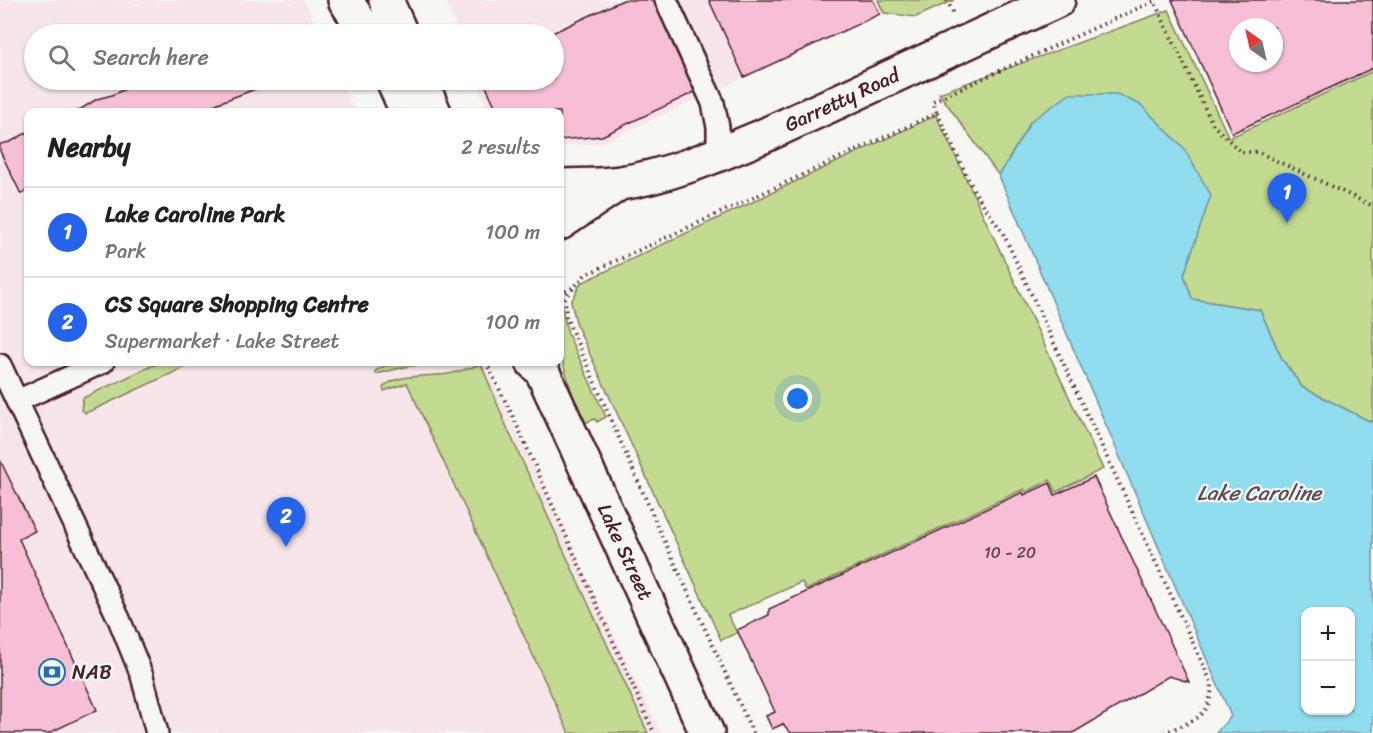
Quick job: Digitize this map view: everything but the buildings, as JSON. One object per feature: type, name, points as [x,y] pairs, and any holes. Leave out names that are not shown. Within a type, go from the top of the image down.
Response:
[{"type":"street","points":[[345,0],[361,24]]},
{"type":"street","points":[[386,0],[397,24]]},
{"type":"street","name":"Garretty Road","points":[[564,186],[620,183],[668,172],[718,154],[772,132],[1058,0]]},
{"type":"street","points":[[397,90],[405,108]]},
{"type":"street","points":[[424,90],[432,108]]},
{"type":"street","name":"Garretty Road","points":[[564,220],[620,183]]},
{"type":"street","name":"Lake Street","points":[[538,366],[707,733]]},
{"type":"lane","points":[[666,0],[713,103],[718,127],[718,154]]},
{"type":"lane","points":[[0,365],[119,619],[142,676],[157,733]]},
{"type":"lane","points":[[17,401],[94,366]]},
{"type":"path","points":[[1164,733],[1206,712],[1211,699],[1212,684],[1003,233],[974,191],[933,101],[1154,0],[1213,125],[1240,152],[1258,152],[1373,206]]},
{"type":"path","points":[[753,733],[566,317],[565,298],[585,275],[610,262],[937,112]]},
{"type":"path","points":[[564,292],[573,288]]},
{"type":"path","points":[[488,366],[515,421],[654,733]]},
{"type":"shaded area","points":[[0,0],[304,0],[315,24],[24,24],[24,90],[345,90],[353,108],[24,108],[24,366],[485,366],[661,733],[0,733]]},
{"type":"shaded area","points":[[445,0],[878,0],[884,13],[602,143],[564,146],[564,108],[487,108],[480,90],[564,90],[564,24],[455,24]]},
{"type":"green space","points":[[878,0],[954,0],[916,17],[884,13]]},
{"type":"green space","points":[[1169,10],[1229,138],[1373,71],[1373,423],[1302,387],[1282,359],[1260,310],[1192,299],[1184,276],[1191,251],[1031,121],[999,176],[939,93]]},
{"type":"green space","points":[[936,115],[1103,469],[1056,492],[1050,480],[1026,492],[1024,489],[806,590],[802,582],[728,615],[737,633],[721,640],[577,326],[571,302],[581,283]]},
{"type":"green space","points":[[564,316],[568,334],[606,417],[597,422],[595,419],[584,423],[564,366]]},
{"type":"green space","points":[[151,366],[187,366],[85,413],[81,409],[83,398]]},
{"type":"green space","points":[[384,366],[409,366],[376,374],[375,371]]},
{"type":"green space","points":[[482,366],[508,430],[648,733],[569,733],[407,383],[384,391],[383,388],[395,380],[413,376],[460,371]]},
{"type":"water","name":"Lake Caroline","points":[[1070,94],[1117,94],[1141,105],[1183,147],[1211,195],[1184,275],[1192,299],[1260,310],[1282,359],[1302,387],[1373,423],[1373,733],[1216,733],[1231,716],[999,176],[1031,121]]},
{"type":"place","name":"Lake Caroline Park","points":[[1287,223]]},
{"type":"place","name":"CS Square Shopping Centre","points":[[286,547]]},
{"type":"place","name":"NAB","points":[[52,672]]}]
